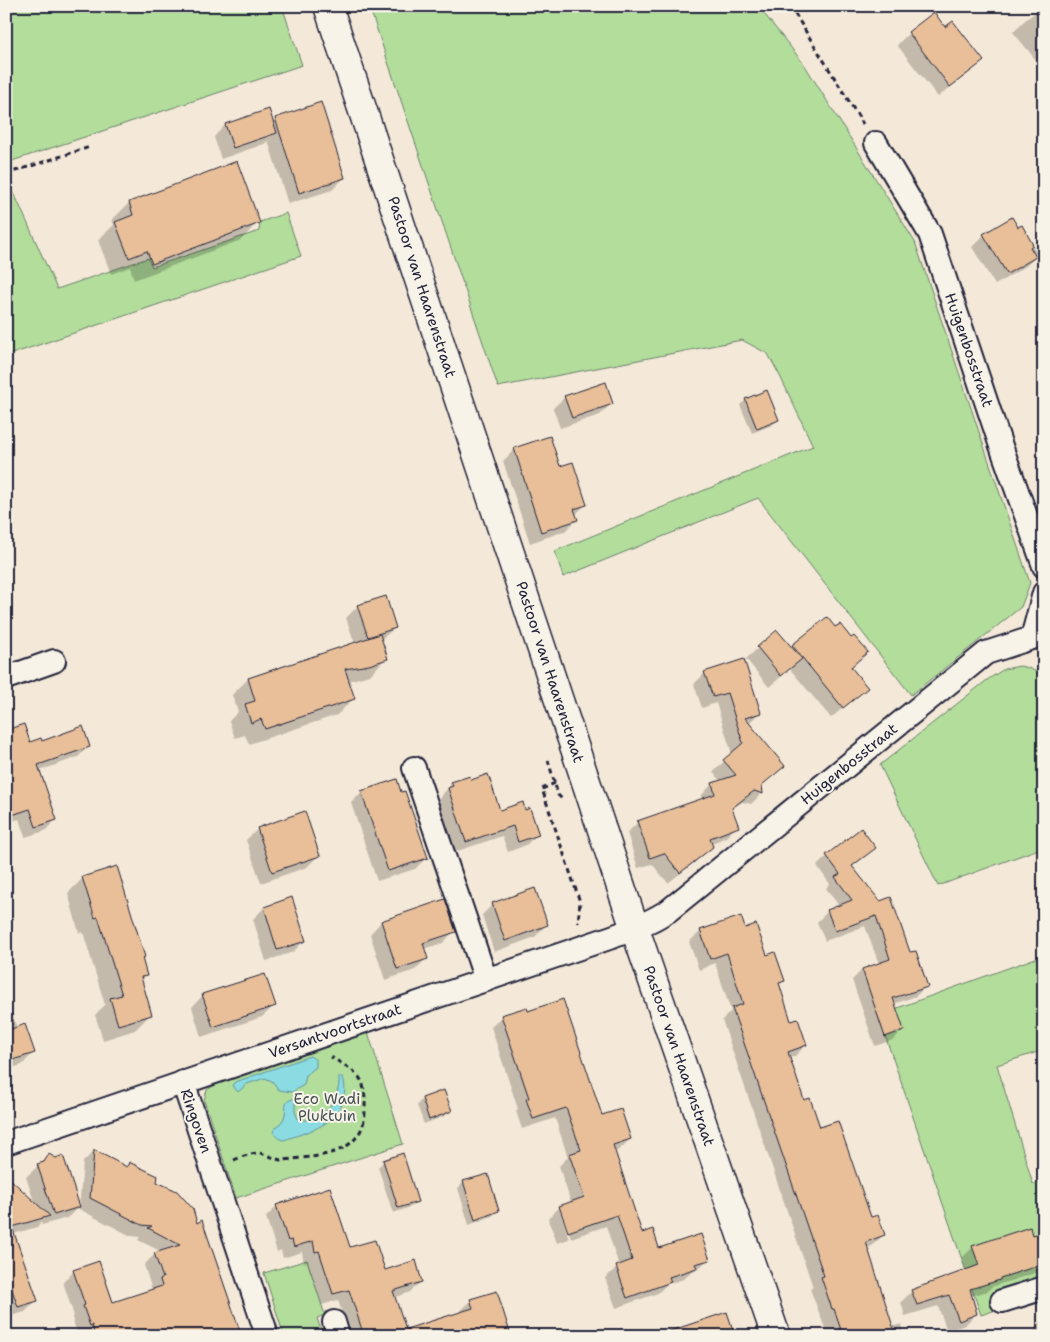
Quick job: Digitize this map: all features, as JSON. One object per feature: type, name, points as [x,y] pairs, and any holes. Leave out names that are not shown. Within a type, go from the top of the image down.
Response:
[{"type":"street","name":"Pastoor van Haarenstraat","points":[[328,6],[635,929],[776,1336]]},
{"type":"street","name":"Huigenbosstraat","points":[[876,143],[930,234],[1044,566]]},
{"type":"street","name":"Huigenbosstraat","points":[[635,929],[668,911],[986,654],[1038,643],[1044,593]]},
{"type":"street","points":[[6,678],[54,662]]},
{"type":"street","points":[[414,768],[486,980]]},
{"type":"street","name":"Versantvoortstraat","points":[[183,1082],[635,929]]},
{"type":"street","name":"Ringoven","points":[[6,1143],[183,1082],[265,1329],[264,1336]]},
{"type":"street","points":[[1002,1301],[1044,1288]]},
{"type":"path","points":[[790,6],[876,143]]},
{"type":"path","points":[[6,174],[90,147]]},
{"type":"path","points":[[555,783],[542,789],[580,902],[578,932],[583,947]]},
{"type":"path","points":[[212,1168],[243,1156],[259,1153],[282,1160],[329,1154],[349,1145],[358,1136],[365,1114],[364,1088],[358,1074],[330,1057],[318,1037]]},
{"type":"green space","points":[[6,6],[282,6],[302,65],[6,163]]},
{"type":"green space","points":[[369,6],[758,6],[804,64],[915,242],[1030,583],[1021,607],[911,695],[758,498],[563,577],[555,551],[813,446],[768,354],[742,340],[498,387]]},
{"type":"green space","points":[[14,193],[57,289],[148,258],[152,267],[259,231],[260,222],[286,213],[301,256],[6,356],[6,195]]},
{"type":"green space","points":[[1020,666],[1044,675],[1044,847],[938,886],[880,765],[987,680],[1004,669]]},
{"type":"green space","points":[[1044,955],[1044,1050],[997,1065],[1033,1184],[1044,1181],[1044,1294],[981,1315],[878,1015]]},
{"type":"green space","name":"Eco Wadi Pluktuin","points":[[368,1032],[403,1144],[236,1198],[204,1100],[207,1090],[218,1083]]},
{"type":"green space","points":[[307,1260],[325,1315],[317,1318],[323,1336],[284,1336],[264,1273]]},
{"type":"water","points":[[310,1056],[316,1060],[316,1067],[306,1075],[304,1085],[292,1092],[279,1090],[272,1081],[265,1078],[247,1084],[238,1092],[232,1085],[235,1082]]},
{"type":"water","points":[[339,1077],[343,1077],[345,1084],[344,1093],[342,1103],[332,1118],[318,1128],[284,1140],[276,1136],[273,1131],[284,1118],[286,1103],[295,1098],[295,1112],[298,1119],[306,1120],[322,1115],[337,1094]]},
{"type":"building","points":[[934,12],[945,27],[953,21],[984,61],[950,87],[908,32]]},
{"type":"building","points":[[321,102],[345,178],[299,193],[275,118]]},
{"type":"building","points":[[269,109],[277,133],[233,148],[225,124]]},
{"type":"building","points":[[237,161],[260,223],[152,264],[147,251],[129,258],[115,222],[133,215],[129,202]]},
{"type":"building","points":[[1012,217],[1018,227],[1022,225],[1033,245],[1030,247],[1036,257],[1007,274],[983,234]]},
{"type":"building","points":[[606,382],[613,404],[572,418],[564,396]]},
{"type":"building","points":[[767,390],[779,420],[757,429],[745,399]]},
{"type":"building","points":[[550,436],[560,466],[573,462],[587,505],[574,509],[578,520],[541,532],[514,448]]},
{"type":"building","points":[[386,596],[396,628],[368,637],[357,605]]},
{"type":"building","points":[[827,617],[835,627],[840,624],[851,638],[854,636],[868,652],[851,667],[868,688],[843,708],[792,645]]},
{"type":"building","points":[[777,630],[802,659],[781,676],[757,647]]},
{"type":"building","points":[[380,634],[388,659],[369,665],[345,669],[355,699],[265,729],[261,719],[251,723],[245,704],[255,701],[248,678]]},
{"type":"building","points":[[744,659],[761,713],[745,718],[785,766],[762,785],[763,794],[754,791],[732,808],[739,827],[710,838],[713,847],[680,873],[664,853],[650,858],[637,821],[715,794],[712,783],[736,775],[723,760],[743,743],[727,693],[713,697],[704,672]]},
{"type":"building","points":[[24,724],[30,742],[41,738],[42,741],[83,726],[90,747],[38,765],[57,820],[36,827],[30,809],[6,817],[6,730]]},
{"type":"building","points":[[488,774],[500,810],[523,802],[525,810],[530,808],[539,835],[518,842],[513,826],[466,842],[448,788],[453,786],[451,782],[470,776],[471,780]]},
{"type":"building","points":[[397,779],[401,792],[405,791],[428,858],[388,871],[361,791]]},
{"type":"building","points":[[305,811],[320,856],[272,872],[257,828]]},
{"type":"building","points":[[861,828],[876,848],[852,866],[880,901],[891,897],[910,952],[916,951],[928,987],[893,998],[904,1030],[885,1037],[862,969],[890,959],[876,916],[835,931],[827,910],[852,900],[835,877],[840,874],[826,855]]},
{"type":"building","points":[[117,866],[145,957],[142,958],[147,976],[141,977],[152,1015],[118,1025],[110,998],[122,995],[98,917],[95,918],[82,877]]},
{"type":"building","points":[[535,888],[548,925],[505,941],[492,903]]},
{"type":"building","points":[[292,897],[306,941],[277,950],[264,907]]},
{"type":"building","points":[[445,899],[456,932],[423,943],[428,959],[397,969],[381,921]]},
{"type":"building","points":[[741,916],[745,928],[756,924],[767,955],[775,952],[785,981],[779,983],[791,1021],[798,1019],[807,1045],[788,1052],[804,1100],[810,1098],[820,1127],[838,1121],[871,1217],[878,1215],[885,1235],[866,1242],[896,1336],[843,1336],[834,1309],[832,1309],[821,1277],[824,1276],[732,1008],[743,1004],[727,953],[710,959],[700,930]]},
{"type":"building","points":[[265,974],[276,1006],[213,1027],[202,994]]},
{"type":"building","points":[[563,999],[602,1115],[621,1109],[631,1139],[613,1145],[642,1233],[653,1229],[659,1248],[701,1234],[710,1260],[695,1264],[697,1268],[669,1277],[671,1282],[627,1298],[616,1266],[632,1260],[617,1215],[568,1232],[559,1206],[584,1197],[569,1154],[581,1150],[566,1108],[533,1119],[526,1099],[529,1098],[501,1015],[527,1007],[528,1011]]},
{"type":"building","points":[[25,1024],[35,1053],[6,1062],[6,1031]]},
{"type":"building","points":[[444,1090],[452,1111],[429,1120],[422,1098]]},
{"type":"building","points":[[94,1150],[127,1167],[129,1162],[158,1176],[157,1182],[177,1191],[193,1209],[197,1223],[202,1220],[240,1331],[226,1336],[95,1336],[83,1306],[85,1305],[73,1270],[99,1261],[113,1302],[162,1286],[160,1280],[163,1278],[154,1253],[180,1245],[148,1228],[152,1226],[142,1225],[90,1198]]},
{"type":"building","points":[[403,1153],[418,1202],[398,1208],[383,1160]]},
{"type":"building","points":[[49,1154],[56,1158],[63,1155],[80,1207],[54,1215],[37,1164],[44,1162]]},
{"type":"building","points":[[488,1174],[499,1211],[475,1220],[463,1181]]},
{"type":"building","points":[[6,1175],[50,1216],[12,1227],[38,1301],[18,1307],[6,1272]]},
{"type":"building","points":[[330,1187],[350,1247],[375,1240],[385,1270],[416,1260],[422,1282],[393,1291],[406,1329],[473,1308],[470,1299],[497,1291],[511,1336],[364,1336],[349,1290],[333,1294],[319,1251],[315,1252],[313,1241],[294,1247],[292,1240],[288,1241],[276,1205]]},
{"type":"building","points":[[1030,1227],[1032,1235],[1044,1232],[1044,1264],[970,1289],[977,1314],[959,1321],[949,1295],[917,1305],[911,1290],[979,1265],[972,1246]]},
{"type":"building","points":[[727,1312],[735,1336],[668,1336],[667,1332]]}]
